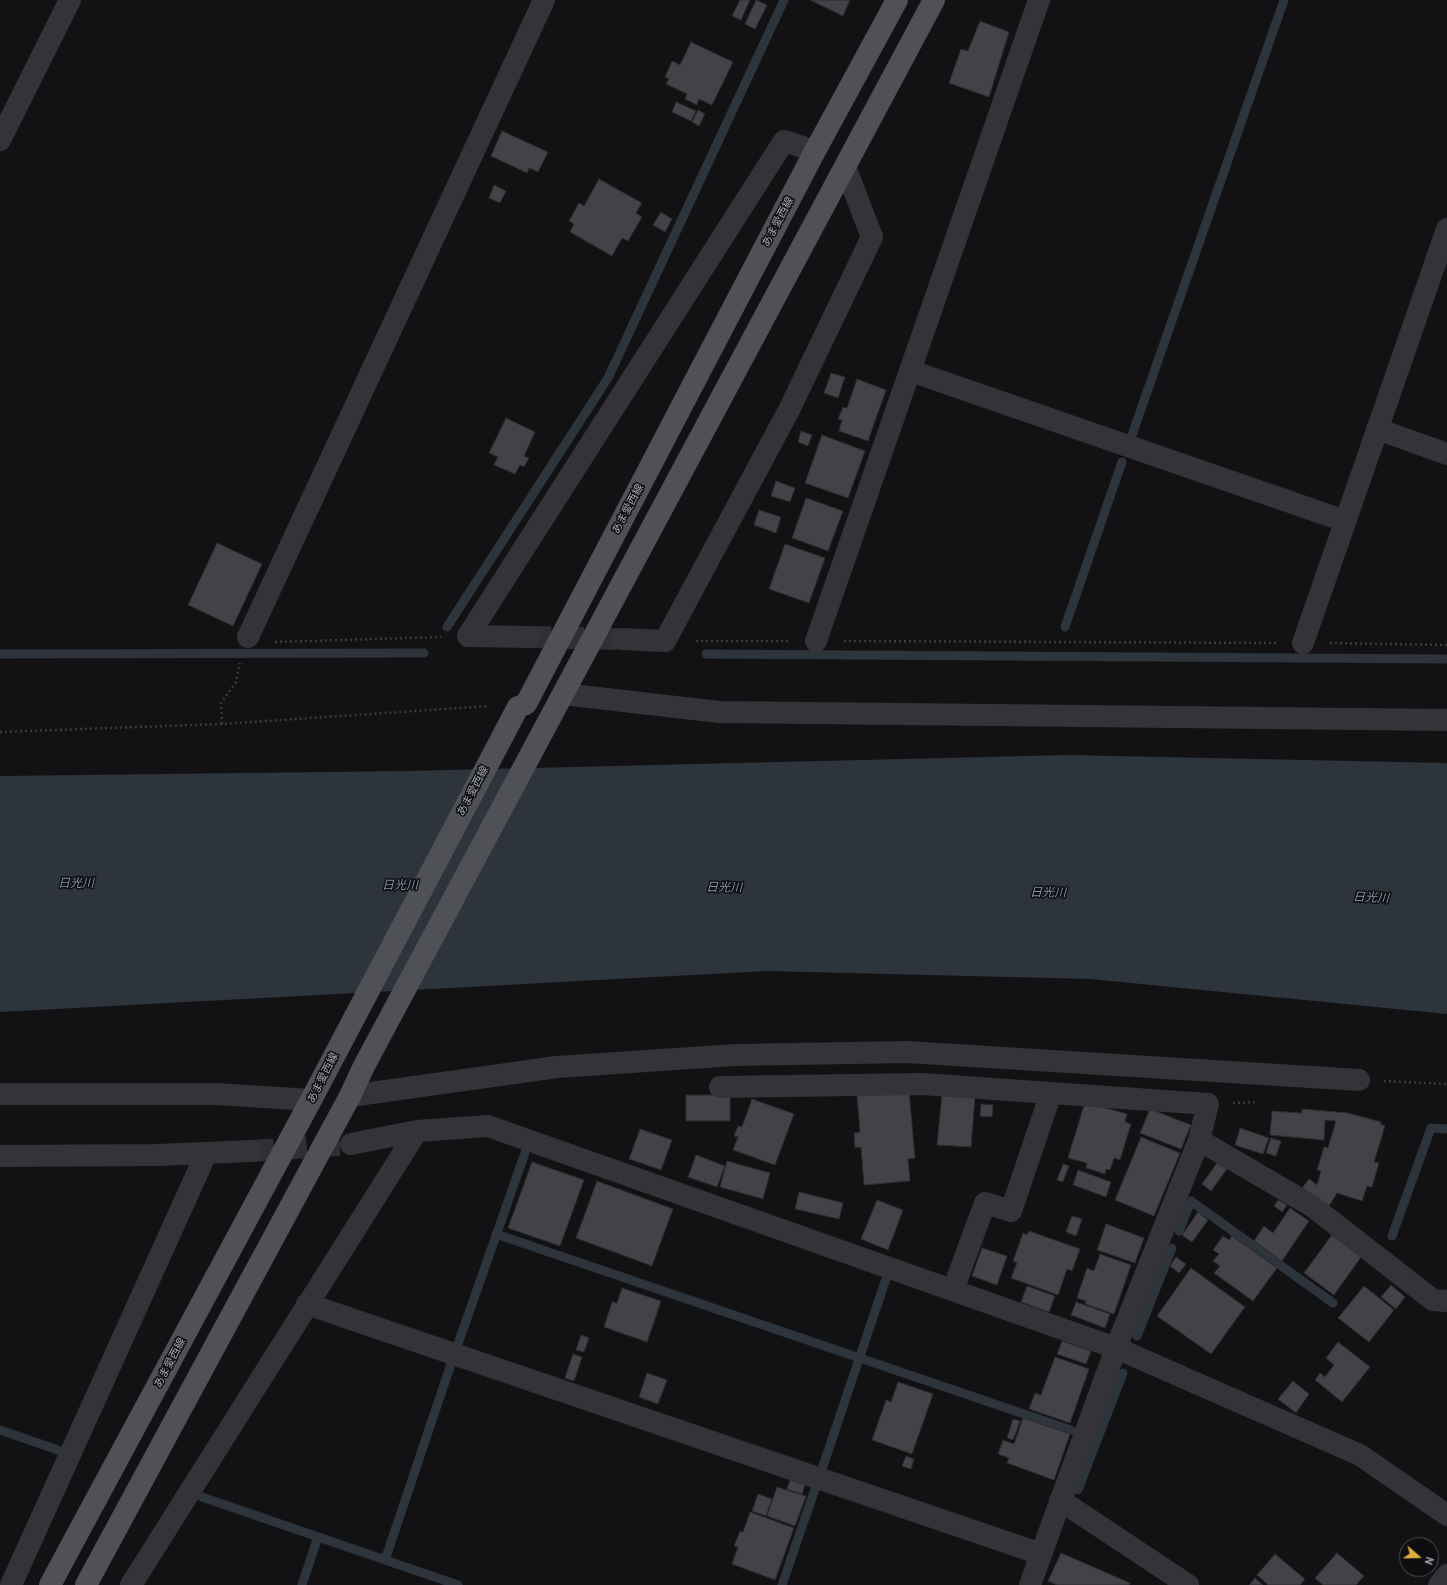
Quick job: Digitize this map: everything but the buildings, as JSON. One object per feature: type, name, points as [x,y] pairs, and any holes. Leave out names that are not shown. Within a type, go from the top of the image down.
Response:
[{"type":"main road","name":"あま愛西線","points":[[50,1585],[311,1100],[897,0]]},
{"type":"main road","points":[[86,1585],[350,1096],[364,1066],[934,0]]},
{"type":"street","points":[[0,140],[70,0]]},
{"type":"street","points":[[248,636],[544,0]]},
{"type":"street","points":[[816,641],[1039,0]]},
{"type":"street","points":[[468,636],[784,141],[815,152]]},
{"type":"street","points":[[621,639],[666,641],[789,410],[872,237],[845,167]]},
{"type":"street","points":[[1303,643],[1447,229]]},
{"type":"street","points":[[911,371],[1345,521]]},
{"type":"street","points":[[1377,429],[1447,454]]},
{"type":"street","points":[[468,636],[529,637]]},
{"type":"street","points":[[563,694],[719,712],[1447,720]]},
{"type":"street","points":[[350,1096],[557,1067],[736,1055],[907,1052],[1359,1080]]},
{"type":"street","points":[[720,1087],[922,1084],[1208,1104],[1199,1140],[1116,1348],[1030,1585]]},
{"type":"street","points":[[952,1290],[985,1203],[1011,1211],[1051,1093]]},
{"type":"street","points":[[0,1094],[215,1094],[311,1100]]},
{"type":"street","points":[[351,1144],[417,1131],[488,1126],[1116,1348],[1360,1455],[1447,1515]]},
{"type":"street","points":[[131,1585],[306,1304],[417,1131]]},
{"type":"street","points":[[1199,1140],[1312,1206],[1442,1304]]},
{"type":"street","points":[[0,1156],[206,1154],[252,1151]]},
{"type":"street","points":[[11,1585],[206,1154]]},
{"type":"street","points":[[306,1304],[1041,1554]]},
{"type":"street","points":[[1060,1500],[1188,1585]]},
{"type":"street","points":[[1439,1585],[1447,1575]]},
{"type":"path","points":[[248,636],[260,642],[468,636]]},
{"type":"path","points":[[666,641],[1303,643],[1447,645]]},
{"type":"path","points":[[222,724],[221,703],[236,682],[241,661]]},
{"type":"path","points":[[0,732],[222,724],[522,705]]},
{"type":"water","name":"日光川","points":[[1068,755],[1447,763],[1447,1014],[1090,979],[767,971],[0,1012],[0,776],[407,771]]},
{"type":"waterway","points":[[447,627],[608,378],[784,0]]},
{"type":"waterway","points":[[1132,435],[1284,0]]},
{"type":"waterway","points":[[1065,627],[1122,462]]},
{"type":"waterway","points":[[0,654],[424,653]]},
{"type":"waterway","points":[[706,654],[1447,659]]},
{"type":"waterway","points":[[1392,1236],[1431,1128],[1447,1129]]},
{"type":"waterway","points":[[458,1344],[525,1153]]},
{"type":"waterway","points":[[1179,1231],[1191,1201],[1333,1303]]},
{"type":"waterway","points":[[496,1234],[1071,1430]]},
{"type":"waterway","points":[[1137,1336],[1172,1248]]},
{"type":"waterway","points":[[823,1466],[887,1276]]},
{"type":"waterway","points":[[385,1560],[451,1364]]},
{"type":"waterway","points":[[1078,1490],[1123,1373]]},
{"type":"waterway","points":[[0,1430],[58,1450]]},
{"type":"waterway","points":[[782,1585],[815,1489]]},
{"type":"waterway","points":[[202,1497],[458,1585]]},
{"type":"waterway","points":[[302,1585],[318,1537]]},
{"type":"tunnel","points":[[529,637],[621,639]]},
{"type":"tunnel","points":[[252,1151],[351,1144]]}]
